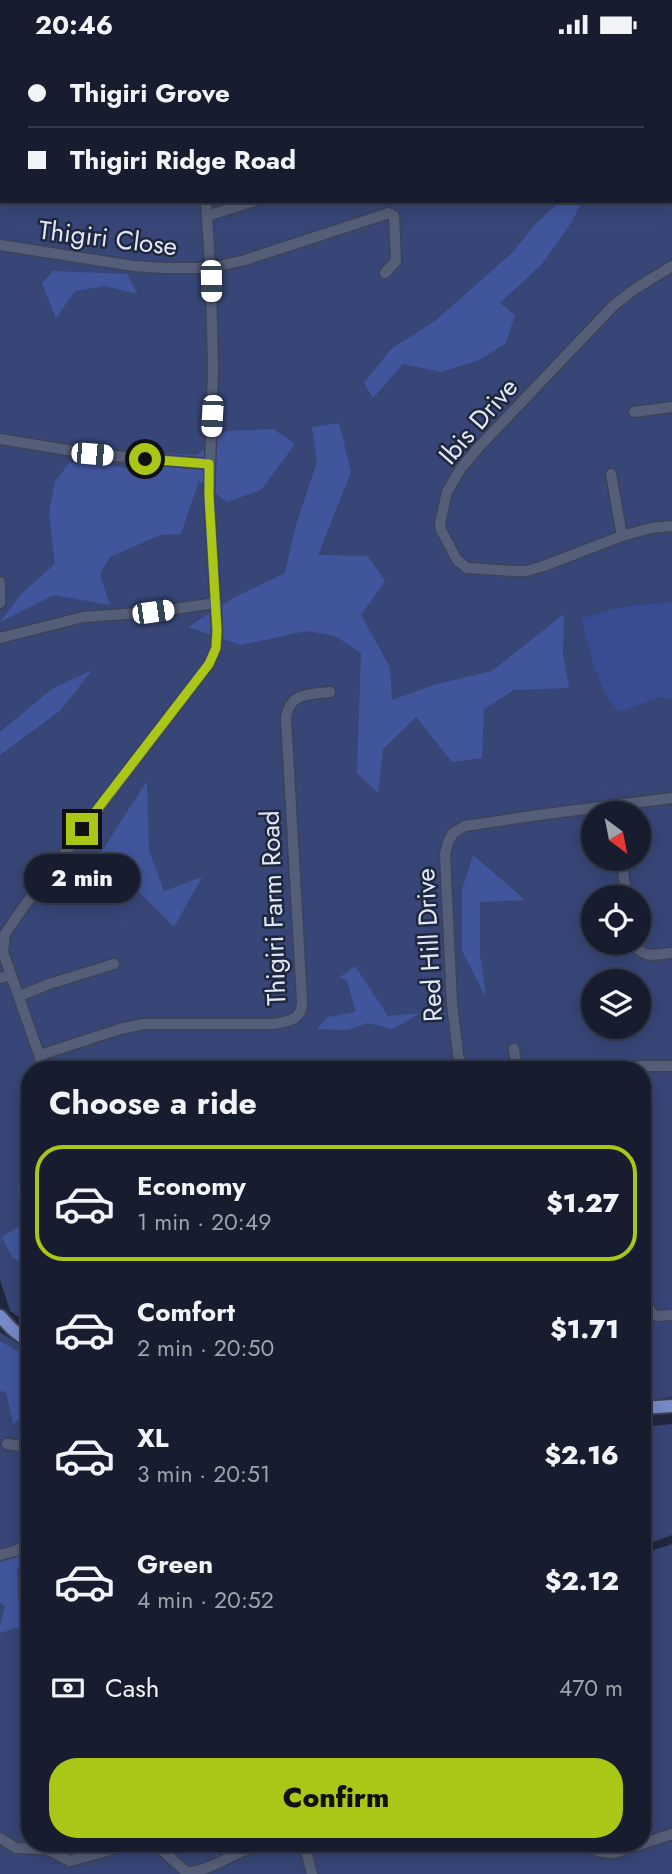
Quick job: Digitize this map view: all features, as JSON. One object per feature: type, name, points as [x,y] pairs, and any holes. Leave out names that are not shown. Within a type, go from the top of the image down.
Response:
[{"type":"main road","points":[[0,1316],[21,1336]]},
{"type":"main road","points":[[651,1407],[672,1406]]},
{"type":"street","points":[[42,1061],[2,951],[3,939],[10,924],[209,664],[216,648],[209,496],[213,395],[206,203]]},
{"type":"street","points":[[207,216],[248,203]]},
{"type":"street","name":"Thigiri Close","points":[[0,246],[134,267],[210,268],[245,260],[389,213],[394,216],[396,261],[385,273]]},
{"type":"street","name":"Ibis Drive","points":[[672,266],[613,306],[478,448],[461,468],[447,492],[440,523],[457,560],[467,568],[526,571],[622,536],[672,526]]},
{"type":"street","points":[[634,412],[672,407]]},
{"type":"street","points":[[0,439],[92,454],[209,464]]},
{"type":"street","points":[[611,474],[622,536]]},
{"type":"street","points":[[0,582],[0,603]]},
{"type":"street","points":[[0,638],[83,617],[153,612],[216,603]]},
{"type":"street","name":"Thigiri Farm Road","points":[[40,1055],[143,1024],[274,1024],[289,1021],[300,1014],[302,1001],[286,718],[290,702],[297,698],[330,692]]},
{"type":"street","name":"Red Hill Drive","points":[[651,802],[672,797]]},
{"type":"street","name":"Red Hill Drive","points":[[459,1061],[452,1004],[446,885],[445,854],[451,837],[465,826],[581,813]]},
{"type":"street","points":[[651,955],[672,953]]},
{"type":"street","points":[[19,996],[114,964]]},
{"type":"street","points":[[0,978],[11,975]]},
{"type":"street","points":[[514,1049],[516,1061]]},
{"type":"street","points":[[651,1066],[672,1066]]},
{"type":"street","points":[[651,1312],[658,1316],[672,1315]]},
{"type":"street","points":[[7,1444],[21,1446]]},
{"type":"street","points":[[0,1555],[21,1548]]},
{"type":"street","points":[[651,1840],[672,1834]]},
{"type":"street","points":[[0,1838],[11,1846],[21,1849]]},
{"type":"street","points":[[53,1852],[70,1861],[103,1852]]},
{"type":"street","points":[[164,1852],[185,1873],[205,1870],[238,1852]]},
{"type":"street","points":[[306,1852],[312,1874]]},
{"type":"shaded area","points":[[0,203],[672,203],[672,1397],[651,1400],[651,1061],[21,1061],[21,1318],[10,1311],[0,1279]]},
{"type":"shaded area","points":[[559,203],[581,203],[573,220],[542,264],[500,303],[515,315],[506,343],[479,360],[441,372],[403,364],[373,398],[364,383],[391,349],[435,321],[513,252],[537,222]]},
{"type":"shaded area","points":[[53,271],[127,274],[137,294],[105,286],[75,291],[56,318],[42,283]]},
{"type":"shaded area","points":[[339,423],[351,472],[318,555],[368,556],[385,581],[361,615],[390,667],[392,700],[434,685],[492,671],[564,614],[563,653],[569,688],[514,690],[484,709],[482,758],[452,762],[416,717],[383,749],[378,793],[357,773],[361,653],[335,636],[306,631],[241,645],[188,627],[235,597],[285,573],[295,528],[317,462],[312,427]]},
{"type":"shaded area","points":[[273,429],[295,444],[261,490],[227,502],[199,481],[181,534],[160,535],[110,557],[100,574],[110,605],[54,595],[0,622],[22,593],[55,564],[49,514],[55,481],[70,462],[140,469],[162,453],[197,455],[225,431]]},
{"type":"shaded area","points":[[672,602],[672,699],[659,697],[620,712],[605,693],[581,619],[615,608]]},
{"type":"shaded area","points":[[92,670],[61,710],[0,755],[0,732],[52,689]]},
{"type":"shaded area","points":[[147,781],[149,851],[164,891],[202,877],[174,927],[122,875],[91,868]]},
{"type":"shaded area","points":[[473,855],[525,900],[480,902],[480,955],[486,997],[462,951],[462,890]]},
{"type":"shaded area","points":[[355,966],[388,1016],[421,1013],[392,1029],[367,1023],[348,1030],[317,1029],[328,1017],[356,1012],[347,981],[340,977]]},
{"type":"shaded area","points":[[21,1184],[21,1201],[17,1188]]},
{"type":"shaded area","points":[[21,1225],[21,1264],[12,1257],[2,1237]]},
{"type":"shaded area","points":[[0,1332],[21,1345],[21,1852],[651,1852],[651,1551],[672,1544],[672,1874],[0,1874]]},
{"type":"shaded area","points":[[0,1341],[21,1353],[21,1418],[13,1424],[6,1392],[0,1391]]},
{"type":"shaded area","points":[[672,1424],[672,1535],[651,1543],[651,1426]]},
{"type":"shaded area","points":[[21,1554],[21,1567],[17,1569],[21,1627],[0,1633],[5,1606],[0,1602],[0,1562]]},
{"type":"route","points":[[82,829],[209,664],[216,648],[209,464],[145,459]]}]
